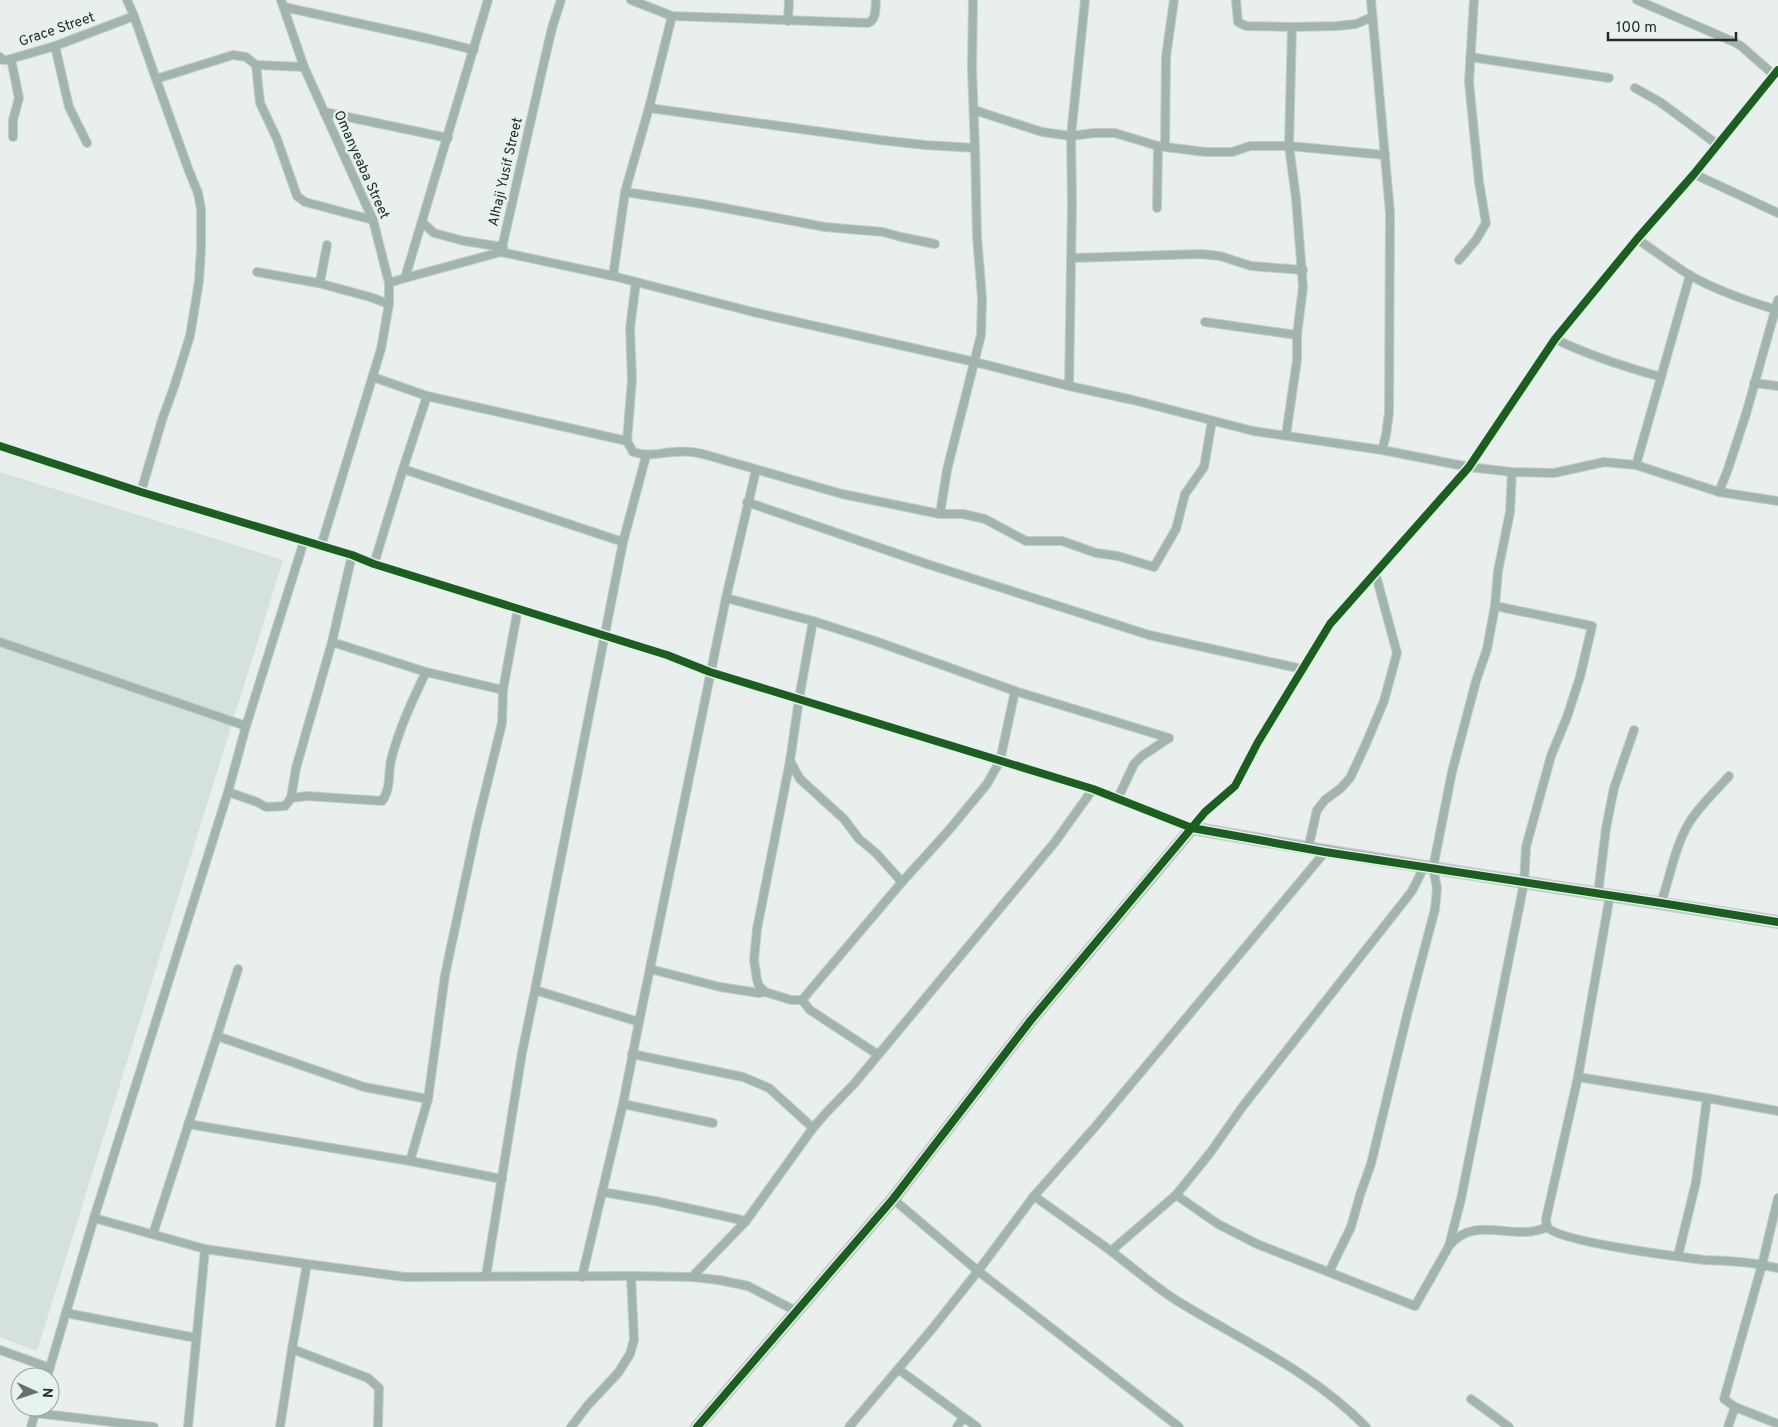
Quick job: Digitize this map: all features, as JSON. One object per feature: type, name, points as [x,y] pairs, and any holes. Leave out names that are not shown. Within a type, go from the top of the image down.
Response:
[{"type":"street","points":[[127,0],[188,171],[198,193],[201,209],[199,282],[190,336],[162,420],[142,492]]},
{"type":"street","points":[[482,0],[485,9]]},
{"type":"street","points":[[405,278],[488,0]]},
{"type":"street","name":"Alhaji Yusif Street","points":[[502,250],[544,62],[561,0]]},
{"type":"street","points":[[631,0],[672,16],[868,23],[873,20],[875,15],[876,0]]},
{"type":"street","points":[[788,21],[789,0]]},
{"type":"street","points":[[940,514],[947,470],[982,335],[976,236],[971,48],[973,0]]},
{"type":"street","points":[[1069,386],[1072,258],[1071,136],[1085,0]]},
{"type":"street","points":[[1158,208],[1166,57],[1174,0]]},
{"type":"street","points":[[1236,0],[1238,22],[1246,26],[1348,25],[1372,17]]},
{"type":"street","points":[[1371,0],[1390,213],[1388,413],[1386,435],[1382,450]]},
{"type":"street","points":[[1459,260],[1476,240],[1486,223],[1469,82],[1474,0]]},
{"type":"street","points":[[697,1427],[893,1199],[1031,1020],[1205,812],[1235,786],[1258,742],[1330,624],[1469,466],[1556,339],[1638,238],[1718,145],[1776,72],[1734,42],[1637,0]]},
{"type":"street","points":[[283,4],[474,50]]},
{"type":"street","name":"Omanyeaba Street","points":[[283,4],[304,68],[373,220],[389,282],[390,304],[381,349],[321,546]]},
{"type":"street","name":"Grace Street","points":[[0,57],[3,60],[11,59],[55,46],[134,16]]},
{"type":"street","points":[[613,276],[625,192],[650,108],[672,16]]},
{"type":"street","points":[[1286,435],[1297,360],[1297,335],[1303,287],[1296,198],[1289,146],[1292,27]]},
{"type":"street","points":[[55,46],[69,106],[87,143]]},
{"type":"street","points":[[156,79],[233,55],[246,58],[256,65],[304,68]]},
{"type":"street","points":[[1470,56],[1609,78]]},
{"type":"street","points":[[11,59],[19,98],[13,120],[13,137]]},
{"type":"street","points":[[256,65],[260,103],[277,139],[297,196],[305,202],[373,220]]},
{"type":"street","points":[[1635,88],[1660,102],[1718,145]]},
{"type":"street","points":[[650,108],[890,141],[975,148]]},
{"type":"street","points":[[974,110],[1042,132],[1071,136],[1094,133],[1116,134],[1162,146],[1220,153],[1232,152],[1250,146],[1289,146],[1385,155]]},
{"type":"street","points":[[324,112],[448,138]]},
{"type":"street","points":[[1694,174],[1778,213]]},
{"type":"street","points":[[625,192],[704,204],[825,227],[883,232],[901,238],[935,244]]},
{"type":"street","points":[[422,222],[434,234],[613,276],[754,312],[1133,400],[1253,431],[1512,472],[1548,473],[1604,462],[1636,464],[1719,492],[1778,501]]},
{"type":"street","points":[[1638,238],[1690,275],[1741,299],[1776,309]]},
{"type":"street","points":[[318,283],[321,277],[326,245]]},
{"type":"street","points":[[389,282],[502,250]]},
{"type":"street","points":[[1072,258],[1201,254],[1220,256],[1251,266],[1303,270]]},
{"type":"street","points":[[257,272],[318,283],[370,296],[390,304]]},
{"type":"street","points":[[1636,464],[1690,275]]},
{"type":"street","points":[[636,282],[630,328],[632,379],[627,441],[633,452],[646,456],[675,452],[703,454],[842,494],[940,514],[963,514],[985,519],[1026,540],[1062,541],[1096,553],[1118,556],[1154,567],[1176,529],[1186,494],[1204,467],[1212,421]]},
{"type":"street","points":[[1719,492],[1740,432],[1778,300]]},
{"type":"street","points":[[1205,322],[1297,335]]},
{"type":"street","points":[[1556,339],[1578,350],[1661,377]]},
{"type":"street","points":[[373,377],[427,396],[627,441]]},
{"type":"street","points":[[1754,382],[1778,386]]},
{"type":"street","points":[[374,564],[427,396]]},
{"type":"street","points":[[0,446],[142,492],[352,555],[374,564],[605,635],[667,655],[710,672],[1093,789],[1192,828],[1325,852],[1661,902],[1778,922]]},
{"type":"street","points":[[486,1276],[534,990],[623,542],[646,456]]},
{"type":"street","points":[[403,468],[623,542]]},
{"type":"street","points":[[582,1277],[622,1104],[710,672],[747,502],[756,470]]},
{"type":"street","points":[[1111,1251],[1176,1195],[1428,868],[1476,681],[1487,649],[1495,606],[1498,571],[1510,512],[1512,472]]},
{"type":"street","points":[[747,502],[933,566],[1149,635],[1302,669]]},
{"type":"street","points":[[50,1367],[94,1218],[228,792],[246,726],[304,541]]},
{"type":"street","points":[[228,792],[266,807],[285,806],[291,798],[296,768],[332,642],[352,555]]},
{"type":"street","points":[[1308,849],[1317,810],[1325,800],[1341,788],[1350,778],[1384,701],[1395,660],[1397,648],[1375,572]]},
{"type":"street","points":[[726,598],[813,620],[1015,691],[1169,738],[1138,759],[1125,779],[1118,798]]},
{"type":"street","points":[[1449,1246],[1461,1199],[1524,883],[1526,847],[1551,756],[1567,717],[1580,677],[1592,626],[1495,606]]},
{"type":"street","points":[[410,1160],[428,1099],[445,974],[477,825],[502,723],[503,690],[518,608]]},
{"type":"street","points":[[765,992],[759,986],[755,974],[754,960],[757,929],[790,762],[798,699],[813,620]]},
{"type":"street","points":[[0,642],[246,726]]},
{"type":"street","points":[[332,642],[426,672],[503,690]]},
{"type":"street","points":[[291,798],[307,796],[382,801],[388,794],[391,761],[404,719],[426,672]]},
{"type":"street","points":[[650,969],[720,987],[759,993],[765,992],[792,1000],[802,1000],[902,882],[950,830],[987,784],[1000,761],[1015,691]]},
{"type":"street","points":[[1598,894],[1606,828],[1614,788],[1634,730]]},
{"type":"street","points":[[790,762],[800,779],[844,819],[859,839],[876,853],[902,882]]},
{"type":"street","points":[[1661,902],[1688,824],[1695,813],[1729,776]]},
{"type":"street","points":[[692,1277],[746,1221],[813,1128],[854,1084],[1055,842],[1093,789]]},
{"type":"street","points":[[849,1427],[978,1271],[1034,1196],[1095,1128],[1325,852]]},
{"type":"street","points":[[1329,1272],[1351,1227],[1371,1164],[1435,909],[1437,888],[1428,868]]},
{"type":"street","points":[[1610,895],[1578,1077],[1546,1219],[1547,1227],[1553,1232],[1582,1241],[1678,1256],[1762,1264],[1778,1268]]},
{"type":"street","points":[[153,1234],[238,969]]},
{"type":"street","points":[[534,990],[639,1022]]},
{"type":"street","points":[[802,1000],[810,1010],[877,1054]]},
{"type":"street","points":[[217,1036],[364,1087],[428,1099]]},
{"type":"street","points":[[632,1054],[752,1080],[769,1088],[813,1128]]},
{"type":"street","points":[[1578,1077],[1778,1111]]},
{"type":"street","points":[[1678,1256],[1696,1182],[1707,1098]]},
{"type":"street","points":[[622,1104],[713,1122]]},
{"type":"street","points":[[188,1124],[410,1160],[502,1179]]},
{"type":"street","points":[[602,1192],[655,1201],[746,1221]]},
{"type":"street","points":[[1176,1195],[1218,1224],[1257,1244],[1415,1306],[1449,1246],[1455,1239],[1478,1229],[1529,1233],[1547,1227]]},
{"type":"street","points":[[1034,1196],[1177,1300],[1323,1388],[1352,1412],[1366,1427]]},
{"type":"street","points":[[1778,1198],[1762,1264],[1724,1395],[1724,1399],[1735,1407],[1778,1424]]},
{"type":"street","points":[[893,1199],[978,1271],[1180,1427]]},
{"type":"street","points":[[94,1218],[205,1250],[405,1277],[631,1276],[692,1277],[719,1280],[748,1286],[796,1311]]},
{"type":"street","points":[[188,1427],[205,1250]]},
{"type":"street","points":[[280,1427],[307,1264]]},
{"type":"street","points":[[571,1427],[588,1405],[618,1373],[630,1354],[634,1340],[631,1276]]},
{"type":"street","points":[[66,1313],[196,1338]]},
{"type":"street","points":[[292,1349],[374,1382],[379,1388],[378,1427]]},
{"type":"street","points":[[0,1350],[47,1367]]},
{"type":"street","points":[[898,1369],[977,1427]]},
{"type":"street","points":[[1471,1399],[1509,1427]]},
{"type":"street","points":[[1728,1427],[1735,1407]]},
{"type":"street","points":[[60,1415],[98,1424],[154,1427]]},
{"type":"street","points":[[957,1427],[963,1418]]},
{"type":"shaded area","points":[[0,472],[283,560],[37,1351],[0,1337]]},
{"type":"cycle path","points":[[697,1427],[893,1199],[1031,1020],[1205,812],[1235,786],[1258,742],[1330,624],[1469,467],[1555,339],[1637,239],[1694,174],[1778,70]]},
{"type":"cycle path","points":[[0,446],[141,492],[352,555],[374,564],[667,655],[710,672],[1093,789],[1192,828],[1325,852],[1778,922]]}]
